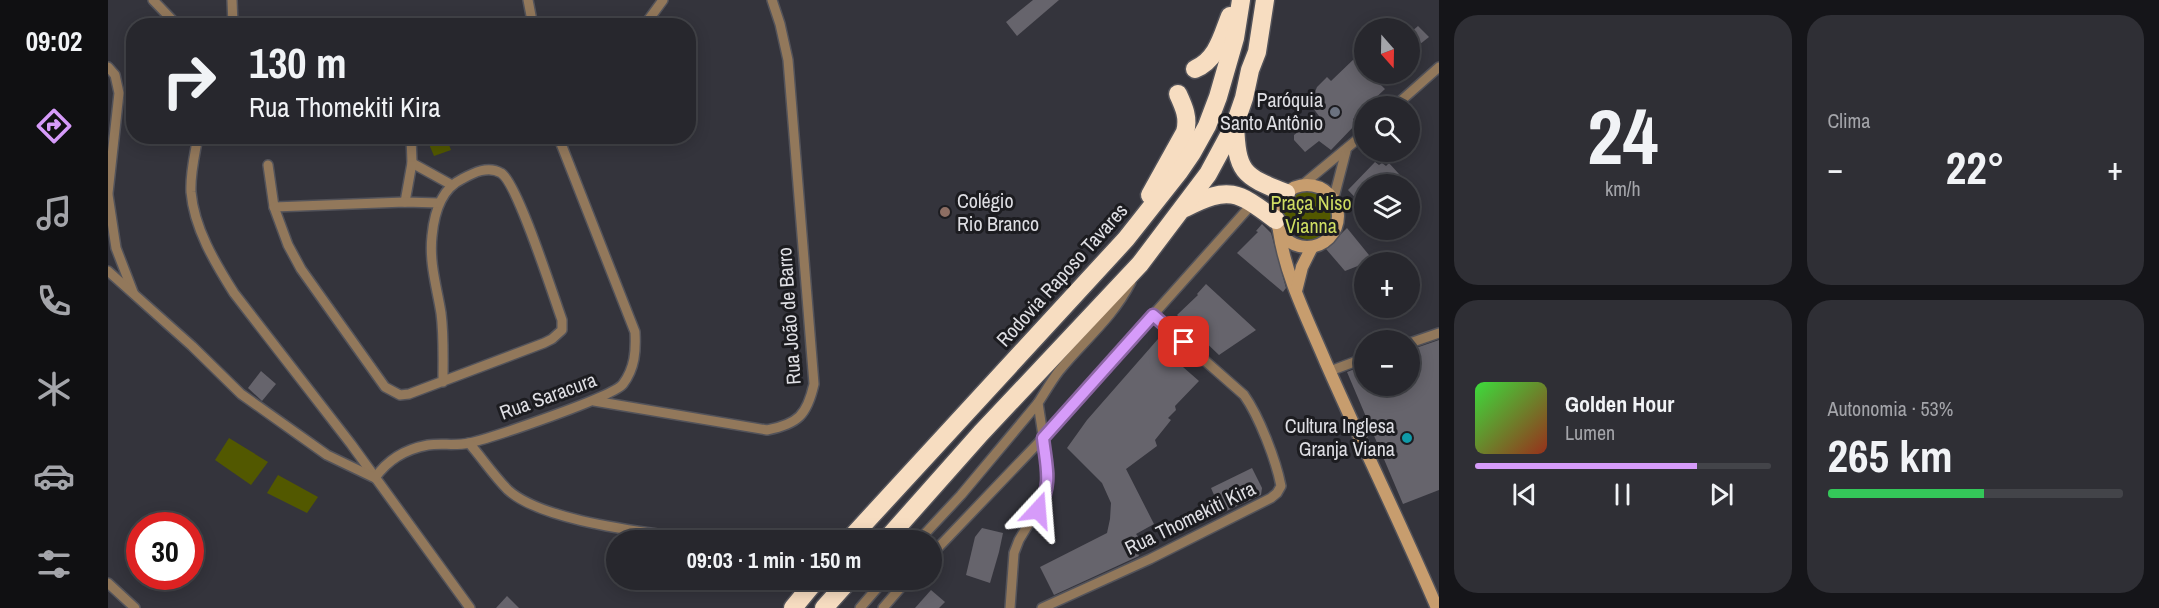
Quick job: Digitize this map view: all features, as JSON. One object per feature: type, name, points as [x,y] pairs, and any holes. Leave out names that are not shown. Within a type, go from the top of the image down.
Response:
[{"type":"highway","points":[[1195,69],[1207,63],[1217,50],[1236,0]]},
{"type":"highway","name":"Rodovia Raposo Tavares","points":[[858,530],[1126,239],[1179,172],[1206,126],[1227,67],[1241,0]]},
{"type":"highway","points":[[895,530],[981,433],[1140,264],[1208,174],[1235,124],[1257,52],[1265,0]]},
{"type":"highway","points":[[1126,239],[1185,132],[1186,115],[1178,94]]},
{"type":"highway","points":[[1235,124],[1238,157],[1247,174],[1260,183],[1294,189]]},
{"type":"highway","points":[[1183,208],[1224,193],[1236,194],[1253,203],[1277,225]]},
{"type":"highway","points":[[793,608],[808,590]]},
{"type":"highway","points":[[824,608],[840,590]]},
{"type":"main road","points":[[1277,225],[1292,244],[1312,247],[1329,238],[1335,229],[1338,219],[1337,209],[1333,201],[1319,188],[1294,189],[1278,203],[1277,225],[1285,263],[1330,371],[1437,608]]},
{"type":"main road","points":[[1296,292],[1300,274],[1312,247]]},
{"type":"street","points":[[153,0],[170,18]]},
{"type":"street","points":[[232,0],[233,18]]},
{"type":"street","points":[[528,0],[531,18]]},
{"type":"street","points":[[650,18],[663,0]]},
{"type":"street","name":"Rua João de Barro","points":[[594,401],[767,430],[785,426],[800,416],[809,403],[814,384],[788,60],[772,0]]},
{"type":"street","points":[[108,67],[115,75],[119,93],[108,194],[116,248],[134,295]]},
{"type":"street","points":[[1406,96],[1439,67]]},
{"type":"street","points":[[1294,189],[1354,143]]},
{"type":"street","points":[[197,144],[191,191],[196,218],[211,252],[234,293],[375,478],[470,608]]},
{"type":"street","points":[[405,202],[412,163],[411,144]]},
{"type":"street","name":"Rua Saracura","points":[[375,478],[397,455],[428,445],[470,443],[594,401],[621,386],[632,369],[636,352],[635,332],[562,144]]},
{"type":"street","points":[[1333,201],[1346,151]]},
{"type":"street","points":[[412,163],[450,184]]},
{"type":"street","points":[[268,165],[274,207],[281,228],[301,269],[385,387],[393,393],[410,394],[443,382],[544,343],[562,330],[562,320],[535,245],[515,193],[506,177],[500,172],[484,170],[450,184],[439,203],[432,237],[432,266],[441,313],[444,346],[443,382]]},
{"type":"street","points":[[274,207],[405,202],[439,203]]},
{"type":"street","points":[[942,541],[1043,438],[1253,203]]},
{"type":"street","points":[[928,530],[961,495],[1038,402],[1059,370],[1089,339],[1122,299],[1140,264]]},
{"type":"street","points":[[108,271],[241,394],[327,455],[375,478]]},
{"type":"street","name":"Rua Thomekiti Kira","points":[[1042,608],[1150,559],[1271,498],[1281,486],[1253,407],[1244,395],[1153,315]]},
{"type":"street","points":[[1420,340],[1439,333]]},
{"type":"street","points":[[1330,371],[1354,362]]},
{"type":"street","points":[[1010,608],[1014,553],[1018,540],[1043,500],[1049,474],[1038,402]]},
{"type":"street","points":[[470,443],[508,490],[528,504],[551,512],[627,530]]},
{"type":"street","points":[[108,583],[135,608]]},
{"type":"street","points":[[860,608],[876,590]]},
{"type":"street","points":[[883,608],[899,590]]},
{"type":"green space","points":[[429,144],[449,144],[451,150],[434,156]]},
{"type":"green space","name":"Praça Niso Vianna","points":[[1312,189],[1329,196],[1336,207],[1335,220],[1328,231],[1317,238],[1304,239],[1291,230],[1279,209],[1293,195]]},
{"type":"green space","points":[[229,438],[268,462],[251,485],[215,460]]},
{"type":"green space","points":[[278,475],[318,497],[307,513],[267,493]]},
{"type":"building","points":[[1033,0],[1059,0],[1017,36],[1006,22]]},
{"type":"building","points":[[1420,28],[1429,37],[1420,44]]},
{"type":"building","name":"Paróquia Santo Antônio","points":[[1354,59],[1354,84],[1380,84],[1385,89],[1378,96],[1354,96],[1354,126],[1331,150],[1319,141],[1305,152],[1294,140],[1294,135],[1319,116],[1310,104],[1317,87],[1327,77],[1331,81]]},
{"type":"building","points":[[1375,162],[1386,166],[1389,163],[1399,174],[1363,174]]},
{"type":"building","points":[[1354,184],[1354,196],[1348,190]]},
{"type":"building","points":[[1262,224],[1271,233],[1286,288],[1283,292],[1237,253],[1258,232],[1256,231]]},
{"type":"building","points":[[1347,228],[1354,240],[1357,240],[1366,252],[1354,252],[1354,267],[1345,271],[1326,249]]},
{"type":"building","points":[[1206,284],[1256,330],[1219,355],[1177,315]]},
{"type":"building","points":[[1158,339],[1185,364],[1183,367],[1199,381],[1175,406],[1176,410],[1168,418],[1171,420],[1155,440],[1157,446],[1126,469],[1154,524],[1136,534],[1141,540],[1133,543],[1139,556],[1054,595],[1040,567],[1107,533],[1110,519],[1111,503],[1102,483],[1067,448],[1087,420]]},
{"type":"building","name":"Cultura Inglesa Granja Viana","points":[[1439,340],[1439,490],[1403,504],[1357,396],[1420,396],[1420,347]]},
{"type":"building","name":"Cultura Inglesa Granja Viana","points":[[1354,369],[1354,388],[1347,372]]},
{"type":"building","points":[[261,371],[276,384],[262,401],[248,388]]},
{"type":"building","points":[[1252,468],[1262,488],[1261,495],[1222,513],[1211,488]]},
{"type":"building","points":[[982,528],[1003,533],[990,583],[966,575],[975,537]]},
{"type":"building","points":[[931,590],[945,602],[939,608],[915,608]]},
{"type":"building","points":[[507,596],[519,608],[496,608]]},
{"type":"place","name":"Paróquia Santo Antônio","points":[[1335,112]]},
{"type":"place","name":"Colégio Rio Branco","points":[[945,212]]},
{"type":"place","name":"Cultura Inglesa Granja Viana","points":[[1407,438]]},
{"type":"route","points":[[1038,510],[1043,500],[1049,474],[1043,438],[1153,315],[1184,342]]}]
